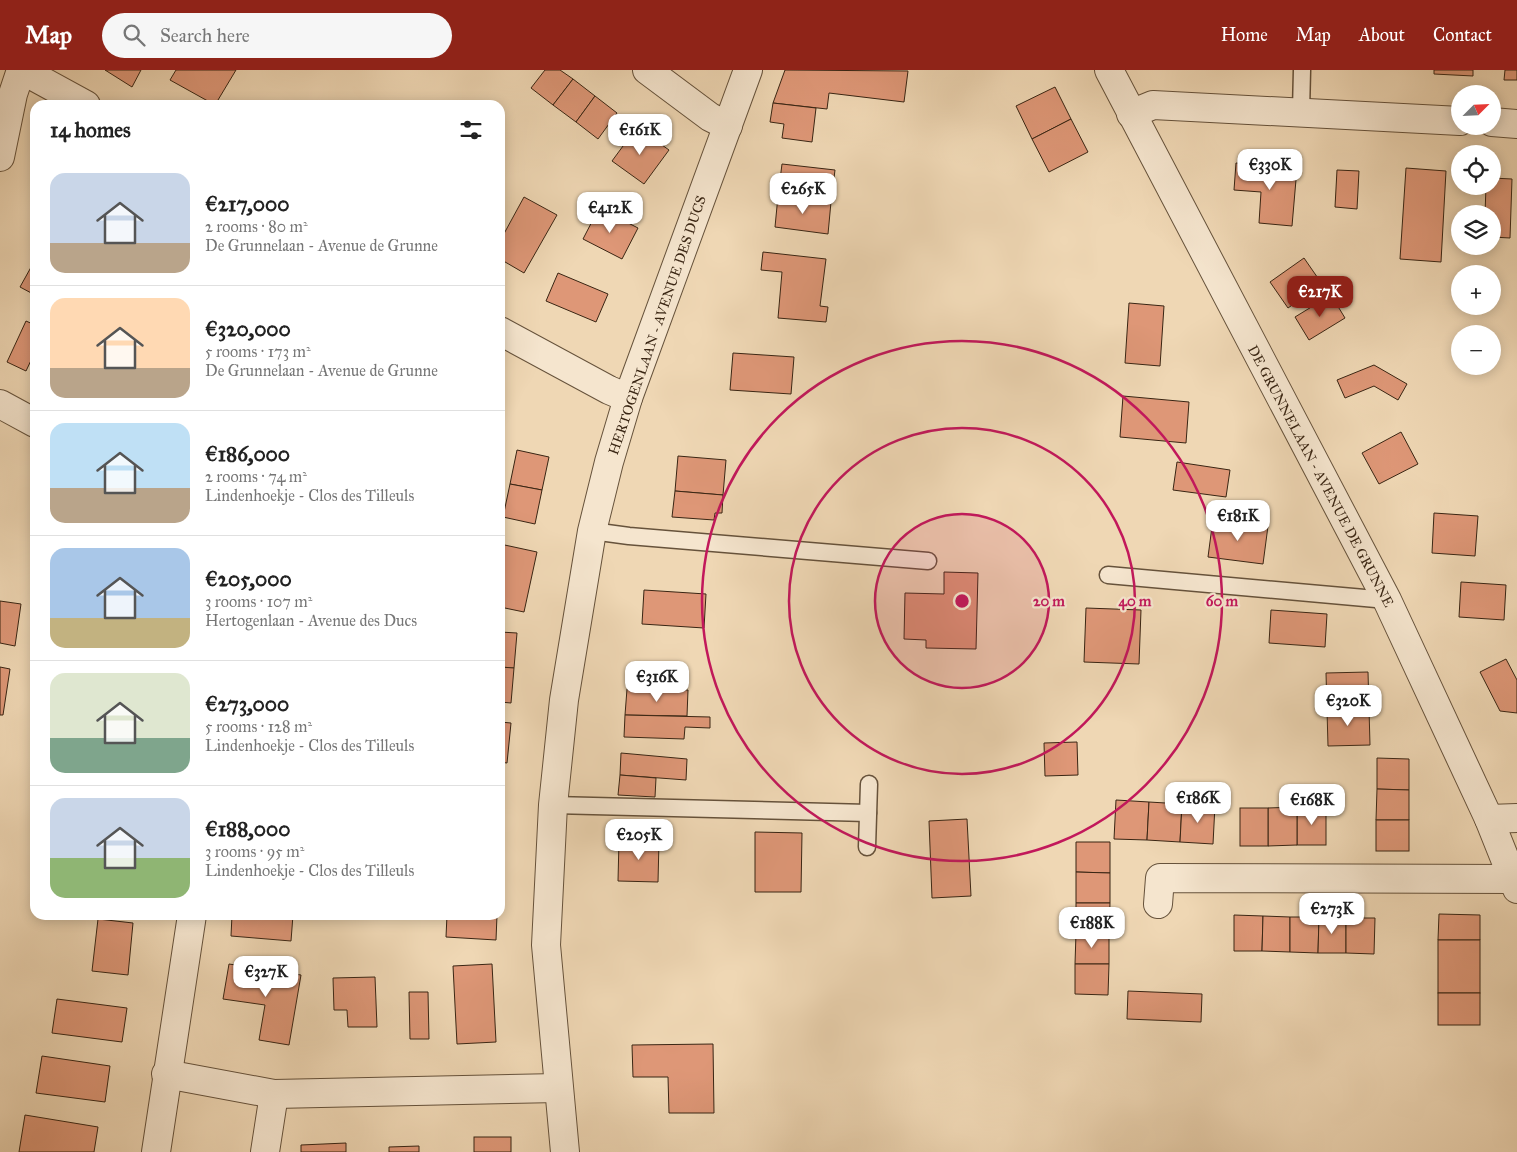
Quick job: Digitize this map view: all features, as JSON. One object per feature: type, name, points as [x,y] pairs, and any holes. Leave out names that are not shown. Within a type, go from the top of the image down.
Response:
[{"type":"street","points":[[0,157],[13,94],[22,70],[77,100]]},
{"type":"street","points":[[647,70],[710,117],[728,126]]},
{"type":"street","name":"HERTOGENLAAN - AVENUE DES DUCS","points":[[564,1152],[546,945],[553,805],[564,700],[592,531],[609,462],[628,398],[748,70]]},
{"type":"street","name":"DE GRUNNELAAN - AVENUE DE GRUNNE","points":[[1108,70],[1387,600],[1489,819],[1515,884]]},
{"type":"street","points":[[1131,114],[1153,105],[1451,120]]},
{"type":"street","points":[[1501,123],[1517,124]]},
{"type":"street","points":[[505,334],[609,390],[628,398]]},
{"type":"street","points":[[0,404],[30,420]]},
{"type":"street","points":[[1489,819],[1517,818]]},
{"type":"street","points":[[1158,904],[1160,878],[1515,884]]},
{"type":"street","points":[[156,1152],[166,1074],[191,920]]},
{"type":"street","points":[[166,1074],[274,1094],[558,1088]]},
{"type":"street","points":[[265,1152],[274,1094]]},
{"type":"lane","points":[[1301,112],[1302,70]]},
{"type":"lane","points":[[592,531],[928,561]]},
{"type":"lane","points":[[1108,575],[1387,600]]},
{"type":"lane","points":[[867,847],[869,784]]},
{"type":"lane","points":[[553,805],[868,813]]},
{"type":"building","points":[[105,70],[141,70],[132,87]]},
{"type":"building","points":[[176,70],[236,70],[218,100],[206,100],[170,80]]},
{"type":"building","points":[[545,70],[560,70],[573,79],[553,105],[531,88]]},
{"type":"building","points":[[785,70],[908,71],[904,102],[829,93],[827,109],[773,103]]},
{"type":"building","points":[[1434,70],[1473,70],[1473,76],[1434,74]]},
{"type":"building","points":[[1505,70],[1517,70],[1517,80],[1504,80]]},
{"type":"building","points":[[573,79],[595,96],[576,122],[553,105]]},
{"type":"building","points":[[1055,87],[1071,119],[1032,139],[1016,106]]},
{"type":"building","points":[[595,96],[617,113],[598,139],[576,122]]},
{"type":"building","points":[[773,103],[816,108],[812,142],[782,138],[784,124],[770,122]]},
{"type":"building","points":[[1071,119],[1088,152],[1049,172],[1032,139]]},
{"type":"building","points":[[637,127],[669,150],[644,184],[612,161]]},
{"type":"building","points":[[1236,163],[1297,168],[1292,226],[1259,223],[1261,192],[1234,190]]},
{"type":"building","points":[[782,164],[835,170],[831,202],[778,196]]},
{"type":"building","points":[[1406,168],[1446,171],[1441,262],[1400,259]]},
{"type":"building","points":[[1337,170],[1359,171],[1357,209],[1335,207]]},
{"type":"building","points":[[1501,178],[1512,179],[1510,238],[1501,238],[1501,205],[1485,205],[1486,195],[1501,195]]},
{"type":"building","points":[[778,196],[831,202],[828,234],[775,227]]},
{"type":"building","points":[[524,197],[557,215],[524,273],[505,262],[505,232]]},
{"type":"building","points":[[599,208],[638,228],[622,259],[583,239]]},
{"type":"building","points":[[763,252],[826,259],[820,306],[828,307],[826,322],[778,318],[782,272],[761,270]]},
{"type":"building","points":[[1304,258],[1322,284],[1288,308],[1270,282]]},
{"type":"building","points":[[30,269],[30,292],[20,287]]},
{"type":"building","points":[[558,273],[608,294],[596,322],[546,301]]},
{"type":"building","points":[[1331,295],[1345,318],[1309,340],[1295,317]]},
{"type":"building","points":[[1129,303],[1164,306],[1160,366],[1125,363]]},
{"type":"building","points":[[26,321],[30,323],[30,363],[26,371],[7,362]]},
{"type":"building","points":[[733,353],[794,357],[791,394],[730,390]]},
{"type":"building","points":[[1374,365],[1407,384],[1398,400],[1374,386],[1345,398],[1337,380]]},
{"type":"building","points":[[1123,396],[1189,402],[1186,443],[1120,437]]},
{"type":"building","points":[[1401,432],[1418,464],[1379,484],[1362,453]]},
{"type":"building","points":[[517,450],[549,457],[542,490],[510,484]]},
{"type":"building","points":[[678,456],[726,460],[723,495],[675,491]]},
{"type":"building","points":[[1177,462],[1230,470],[1226,497],[1173,490]]},
{"type":"building","points":[[510,484],[542,490],[535,524],[505,517]]},
{"type":"building","points":[[675,491],[723,495],[722,513],[715,513],[714,520],[672,517]]},
{"type":"building","points":[[1434,513],[1478,516],[1475,556],[1432,553]]},
{"type":"building","points":[[1213,519],[1268,526],[1263,564],[1208,557]]},
{"type":"building","points":[[505,545],[537,552],[524,612],[505,608]]},
{"type":"building","points":[[944,572],[978,573],[976,649],[926,648],[926,640],[904,639],[905,593],[944,594]]},
{"type":"building","points":[[1461,582],[1506,585],[1504,620],[1459,617]]},
{"type":"building","points":[[644,590],[706,594],[704,628],[642,624]]},
{"type":"building","points":[[0,601],[21,604],[15,646],[0,643]]},
{"type":"building","points":[[1086,608],[1141,610],[1139,664],[1084,662]]},
{"type":"building","points":[[1271,610],[1327,614],[1325,647],[1269,643]]},
{"type":"building","points":[[505,632],[517,633],[514,668],[505,667]]},
{"type":"building","points":[[1506,659],[1517,680],[1517,713],[1500,711],[1480,672]]},
{"type":"building","points":[[0,667],[10,669],[3,715],[0,715]]},
{"type":"building","points":[[505,667],[514,668],[511,703],[505,702]]},
{"type":"building","points":[[1368,672],[1369,709],[1327,710],[1326,673]]},
{"type":"building","points":[[627,689],[688,690],[687,716],[625,715]]},
{"type":"building","points":[[1369,709],[1370,745],[1328,746],[1327,710]]},
{"type":"building","points":[[625,715],[710,717],[710,728],[685,727],[684,739],[624,737]]},
{"type":"building","points":[[505,722],[511,723],[507,763],[505,763]]},
{"type":"building","points":[[1077,742],[1078,775],[1045,776],[1044,743]]},
{"type":"building","points":[[621,753],[687,759],[686,780],[620,775]]},
{"type":"building","points":[[1377,758],[1409,759],[1409,790],[1377,789]]},
{"type":"building","points":[[620,775],[656,778],[655,797],[618,795]]},
{"type":"building","points":[[1377,789],[1409,790],[1409,820],[1376,820]]},
{"type":"building","points":[[1116,800],[1149,802],[1147,840],[1114,839]]},
{"type":"building","points":[[1149,802],[1182,804],[1180,842],[1147,840]]},
{"type":"building","points":[[1182,804],[1215,805],[1213,844],[1180,842]]},
{"type":"building","points":[[1297,807],[1326,807],[1326,845],[1297,845]]},
{"type":"building","points":[[1297,807],[1297,845],[1268,846],[1268,808]]},
{"type":"building","points":[[1240,808],[1268,808],[1268,846],[1240,846]]},
{"type":"building","points":[[967,819],[971,896],[932,898],[929,821]]},
{"type":"building","points":[[1376,820],[1409,820],[1409,851],[1376,851]]},
{"type":"building","points":[[755,832],[802,833],[801,892],[755,892]]},
{"type":"building","points":[[619,840],[659,841],[658,882],[618,881]]},
{"type":"building","points":[[1076,842],[1110,842],[1110,873],[1076,872]]},
{"type":"building","points":[[1076,872],[1110,873],[1110,903],[1076,903]]},
{"type":"building","points":[[1076,903],[1110,903],[1109,934],[1076,933]]},
{"type":"building","points":[[1439,914],[1480,915],[1480,940],[1438,940]]},
{"type":"building","points":[[1234,915],[1263,916],[1262,951],[1234,951]]},
{"type":"building","points":[[1263,916],[1290,917],[1290,952],[1262,951]]},
{"type":"building","points":[[1290,917],[1319,917],[1318,953],[1290,952]]},
{"type":"building","points":[[1319,917],[1346,918],[1346,953],[1318,953]]},
{"type":"building","points":[[1346,918],[1375,918],[1374,954],[1346,953]]},
{"type":"building","points":[[98,920],[133,923],[128,975],[92,971]]},
{"type":"building","points":[[232,920],[293,920],[291,941],[231,936]]},
{"type":"building","points":[[447,920],[497,920],[496,940],[446,937]]},
{"type":"building","points":[[1076,933],[1109,934],[1109,964],[1075,964]]},
{"type":"building","points":[[1438,940],[1480,940],[1480,993],[1438,993]]},
{"type":"building","points":[[229,964],[301,975],[289,1045],[259,1040],[265,1005],[223,999]]},
{"type":"building","points":[[492,964],[496,1042],[457,1044],[453,966]]},
{"type":"building","points":[[1075,964],[1109,964],[1108,995],[1075,994]]},
{"type":"building","points":[[375,977],[377,1027],[348,1027],[347,1010],[334,1010],[333,978]]},
{"type":"building","points":[[1128,991],[1202,994],[1201,1022],[1127,1019]]},
{"type":"building","points":[[409,992],[428,992],[429,1039],[410,1039]]},
{"type":"building","points":[[1438,993],[1480,993],[1480,1025],[1438,1025]]},
{"type":"building","points":[[57,999],[127,1008],[122,1042],[52,1033]]},
{"type":"building","points":[[713,1044],[714,1113],[669,1113],[668,1077],[633,1077],[632,1045]]},
{"type":"building","points":[[42,1056],[110,1066],[105,1102],[36,1093]]},
{"type":"building","points":[[25,1115],[98,1127],[94,1152],[19,1152]]},
{"type":"building","points":[[474,1137],[511,1137],[511,1152],[474,1152]]},
{"type":"building","points":[[346,1143],[346,1152],[301,1152],[301,1145]]},
{"type":"building","points":[[419,1146],[419,1152],[389,1152],[389,1147]]}]
